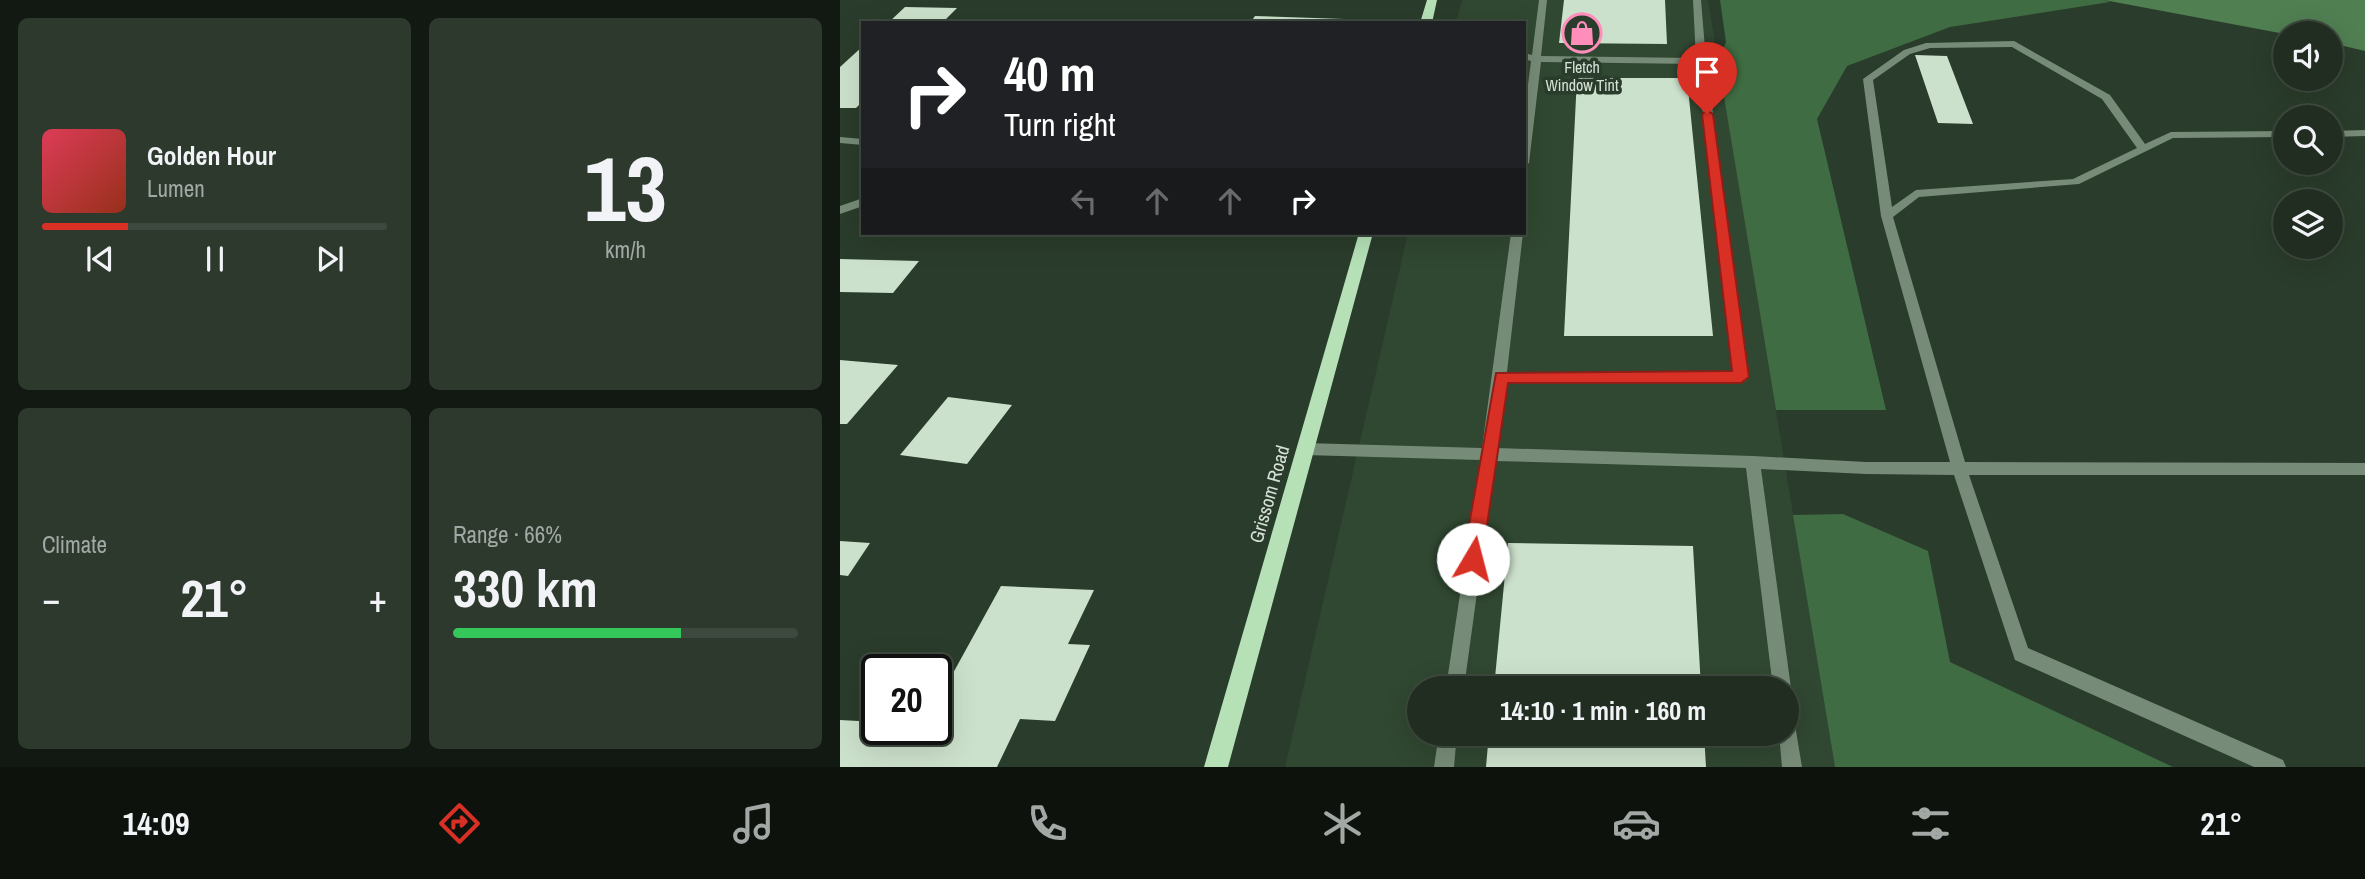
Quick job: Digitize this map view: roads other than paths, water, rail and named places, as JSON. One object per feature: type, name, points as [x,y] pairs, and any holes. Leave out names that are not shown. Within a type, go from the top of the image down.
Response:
[{"type":"main road","points":[[1427,21],[1432,0]]},
{"type":"main road","name":"Grissom Road","points":[[1216,767],[1365,235]]},
{"type":"lane","points":[[1526,128],[1530,57],[1543,0]]},
{"type":"lane","points":[[1501,377],[1741,377],[1701,61],[1697,0]]},
{"type":"lane","points":[[2143,149],[2106,97],[2014,44],[1929,45],[1908,52],[1868,79],[1887,216],[1959,467],[2021,654],[2276,767]]},
{"type":"lane","points":[[1530,57],[1701,61]]},
{"type":"lane","points":[[2343,134],[2365,133]]},
{"type":"lane","points":[[1887,216],[1916,194],[2075,182],[2171,135],[2273,134]]},
{"type":"lane","points":[[840,141],[861,142]]},
{"type":"lane","points":[[840,210],[861,203]]},
{"type":"lane","points":[[1457,676],[1487,455],[1501,377],[1517,235]]},
{"type":"lane","points":[[1306,449],[1753,462],[1866,468],[2365,469]]},
{"type":"lane","points":[[1753,462],[1780,676]]},
{"type":"lane","points":[[1444,767],[1446,746]]},
{"type":"lane","points":[[1789,746],[1792,767]]},
{"type":"place","name":"Fletch Window Tint","points":[[1582,33]]}]
